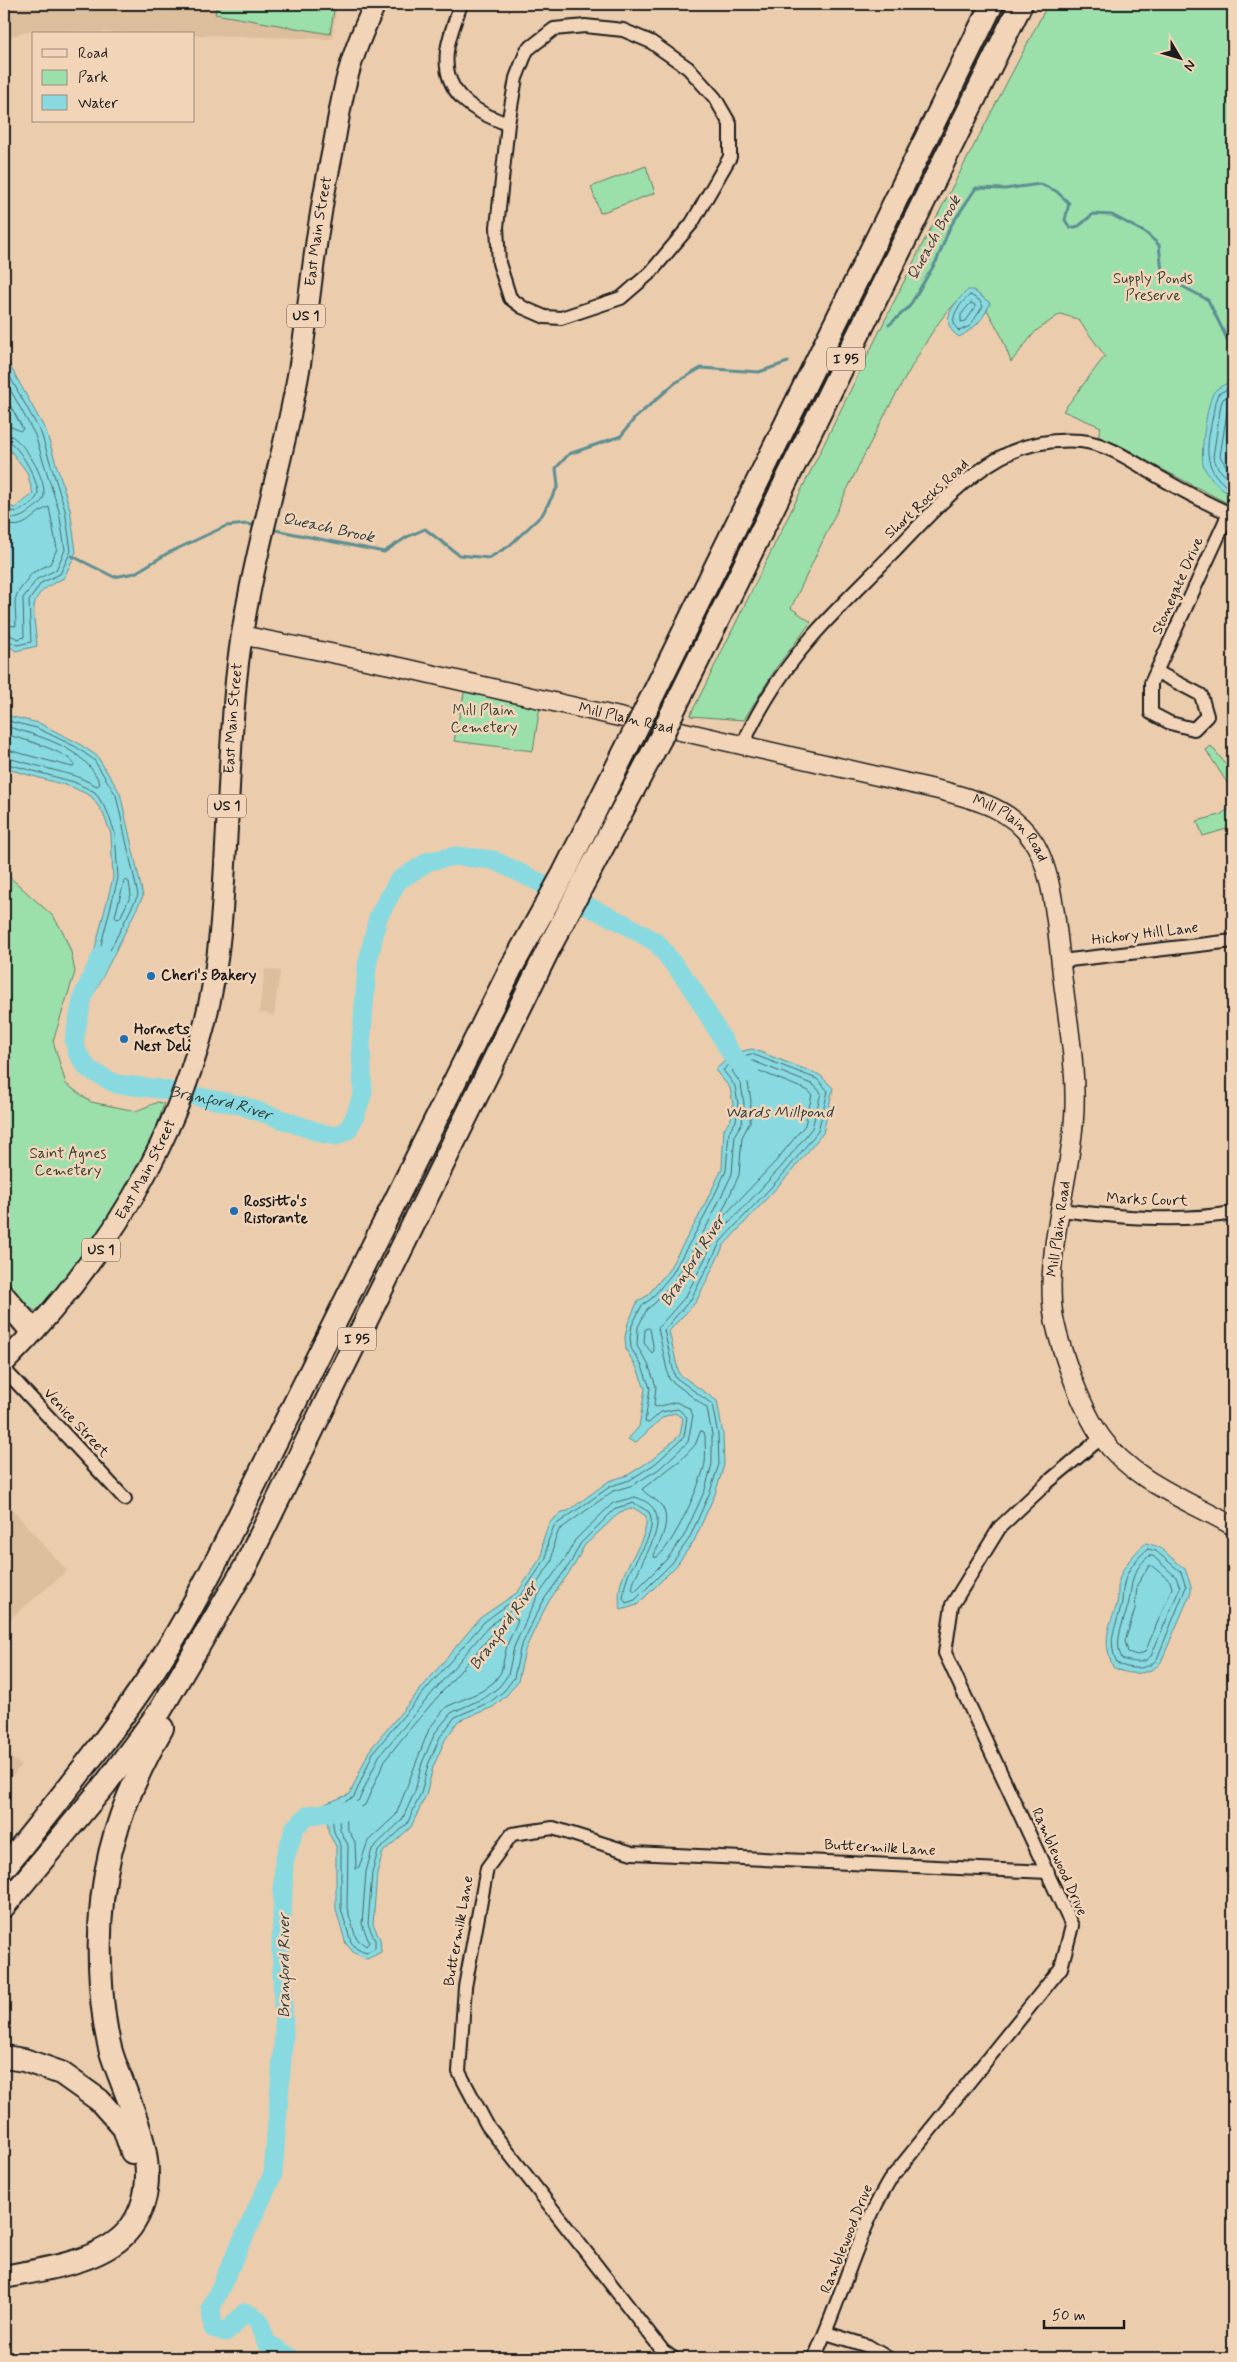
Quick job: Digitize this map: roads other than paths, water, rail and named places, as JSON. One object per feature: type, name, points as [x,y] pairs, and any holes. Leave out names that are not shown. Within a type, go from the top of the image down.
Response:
[{"type":"highway","name":"I 95","points":[[4,1868],[125,1711],[168,1648],[218,1558],[506,978],[564,873],[646,709],[992,4]]},
{"type":"highway","name":"I 95","points":[[4,1906],[104,1786],[160,1711],[245,1567],[551,944],[660,739],[1021,4]]},
{"type":"highway","points":[[4,2277],[69,2264],[104,2250],[131,2228],[146,2195],[148,2161],[138,2126],[111,2052],[101,1986],[99,1930],[104,1873],[120,1815],[147,1755],[203,1658],[245,1567]]},
{"type":"highway","points":[[4,2057],[24,2060],[61,2073],[99,2100],[124,2128],[135,2161],[130,2199],[111,2228],[75,2249],[4,2264]]},
{"type":"main road","name":"East Main Street","points":[[4,1363],[34,1333],[87,1269],[129,1206],[158,1151],[188,1076],[210,993],[220,934],[234,702],[241,634],[298,372],[321,212],[339,110],[358,43],[375,4]]},
{"type":"street","points":[[462,4],[447,52],[446,64],[452,84],[461,98],[476,111],[508,124]]},
{"type":"street","points":[[586,26],[623,30],[651,42],[688,68],[715,98],[730,124],[730,157],[692,223],[651,272],[629,292],[621,298],[562,318],[545,317],[522,307],[510,298],[498,263],[497,227],[508,124],[516,78],[527,50],[554,29],[586,26]]},
{"type":"street","name":"Short Rocks Road","points":[[744,744],[748,732],[775,686],[790,663],[814,633],[944,501],[982,470],[1012,451],[1039,442],[1067,441],[1091,443],[1122,456],[1231,514]]},
{"type":"street","name":"Stonegate Drive","points":[[1157,672],[1201,695],[1208,716],[1194,729],[1170,723],[1151,713],[1151,683],[1231,514]]},
{"type":"street","name":"Mill Plain Road","points":[[241,634],[400,667],[744,744],[972,798],[998,809],[1021,827],[1041,853],[1050,888],[1061,961],[1075,1097],[1074,1120],[1052,1278],[1053,1315],[1082,1398],[1102,1438],[1130,1468],[1233,1526]]},
{"type":"street","name":"Hickory Hill Lane","points":[[1061,961],[1233,940]]},
{"type":"street","name":"Marks Court","points":[[1060,1210],[1130,1219],[1206,1218],[1233,1212]]},
{"type":"street","points":[[4,1289],[34,1333]]},
{"type":"street","points":[[4,1306],[34,1333]]},
{"type":"street","name":"Venice Street","points":[[4,1369],[125,1499]]},
{"type":"street","name":"Ramblewood Drive","points":[[814,2358],[826,2333],[876,2203],[889,2181],[1061,1968],[1072,1926],[945,1653],[952,1605],[1000,1526],[1048,1482],[1102,1438]]},
{"type":"street","name":"Buttermilk Lane","points":[[673,2358],[663,2351],[487,2125],[459,2072],[465,1987],[487,1868],[512,1834],[553,1828],[632,1853],[1048,1872]]},
{"type":"street","points":[[826,2333],[868,2346],[888,2358]]},
{"type":"water","points":[[968,290],[973,290],[990,303],[978,323],[959,337],[952,331],[948,319],[953,307]]},
{"type":"water","points":[[4,355],[46,431],[70,509],[76,552],[64,578],[42,591],[34,604],[37,646],[16,651],[4,642],[4,505],[15,508],[33,494],[27,472],[4,442]]},
{"type":"water","points":[[1233,380],[1233,497],[1209,476],[1204,467],[1202,453],[1206,417],[1211,397],[1216,390]]},
{"type":"water","points":[[4,715],[39,723],[78,743],[97,756],[120,793],[143,896],[95,992],[90,968],[113,878],[111,834],[103,813],[91,796],[72,787],[4,768]]},
{"type":"water","name":"Wards Millpond","points":[[752,1049],[820,1075],[833,1088],[823,1133],[790,1173],[724,1245],[696,1302],[669,1331],[679,1374],[717,1401],[723,1434],[724,1465],[715,1494],[694,1541],[676,1566],[637,1605],[621,1610],[619,1596],[625,1572],[646,1527],[646,1516],[634,1508],[620,1512],[584,1546],[575,1564],[549,1601],[538,1622],[525,1650],[518,1681],[507,1695],[493,1707],[458,1721],[445,1740],[433,1767],[426,1795],[411,1827],[383,1852],[377,1873],[373,1924],[380,1939],[381,1952],[367,1959],[354,1953],[346,1944],[336,1910],[336,1846],[329,1834],[325,1804],[350,1794],[369,1751],[480,1618],[518,1592],[542,1556],[543,1540],[549,1523],[562,1512],[568,1511],[609,1481],[628,1475],[653,1459],[680,1435],[683,1418],[675,1413],[663,1417],[635,1443],[628,1439],[639,1427],[645,1389],[637,1368],[626,1350],[625,1337],[628,1323],[638,1301],[647,1296],[668,1271],[698,1218],[722,1169],[724,1129],[731,1119],[733,1104],[730,1088],[715,1070],[734,1053]]},
{"type":"water","points":[[1146,1543],[1159,1547],[1185,1569],[1191,1586],[1191,1592],[1161,1662],[1151,1670],[1132,1673],[1113,1667],[1108,1650],[1107,1637],[1117,1604],[1118,1583],[1123,1569]]},
{"type":"waterway","name":"Queach Brook","points":[[889,325],[909,307],[937,260],[950,227],[976,188],[1005,189],[1040,184],[1056,191],[1069,203],[1065,220],[1070,228],[1079,226],[1093,214],[1112,215],[1146,233],[1159,245],[1162,271],[1182,286],[1208,300],[1233,351]]},
{"type":"waterway","name":"Queach Brook","points":[[270,529],[384,552],[407,537],[425,529],[459,555],[489,558],[509,546],[542,515],[558,486],[556,468],[569,454],[621,436],[634,419],[675,383],[701,368],[759,372],[788,362]]},
{"type":"waterway","name":"Queach Brook","points":[[72,556],[114,577],[135,573],[168,553],[226,526],[247,524],[256,526]]},
{"type":"waterway","name":"Branford River","points":[[102,955],[83,996],[74,1041],[77,1052],[88,1069],[116,1084],[160,1089],[240,1105],[321,1133],[336,1136],[348,1130],[363,1093],[361,1046],[367,966],[378,917],[398,881],[429,861],[456,856],[493,860],[545,885]]},
{"type":"waterway","name":"Branford River","points":[[585,905],[625,924],[657,943],[691,986],[732,1055],[750,1073]]},
{"type":"waterway","name":"Branford River","points":[[291,2358],[266,2342],[259,2320],[245,2312],[227,2332],[213,2328],[211,2308],[273,2174],[284,2033],[281,1945],[284,1861],[295,1827],[309,1815],[352,1810]]},
{"type":"place","name":"Cheri's Bakery","points":[[151,976]]},
{"type":"place","name":"Hornets Nest Deli","points":[[124,1039]]},
{"type":"place","name":"Rossitto's Ristorante","points":[[234,1211]]},
{"type":"park label","name":"Supply Ponds Preserve","points":[[1153,288]]},
{"type":"park label","name":"Mill Plain Cemetery","points":[[484,720]]},
{"type":"park label","name":"Saint Agnes Cemetery","points":[[68,1162]]}]
